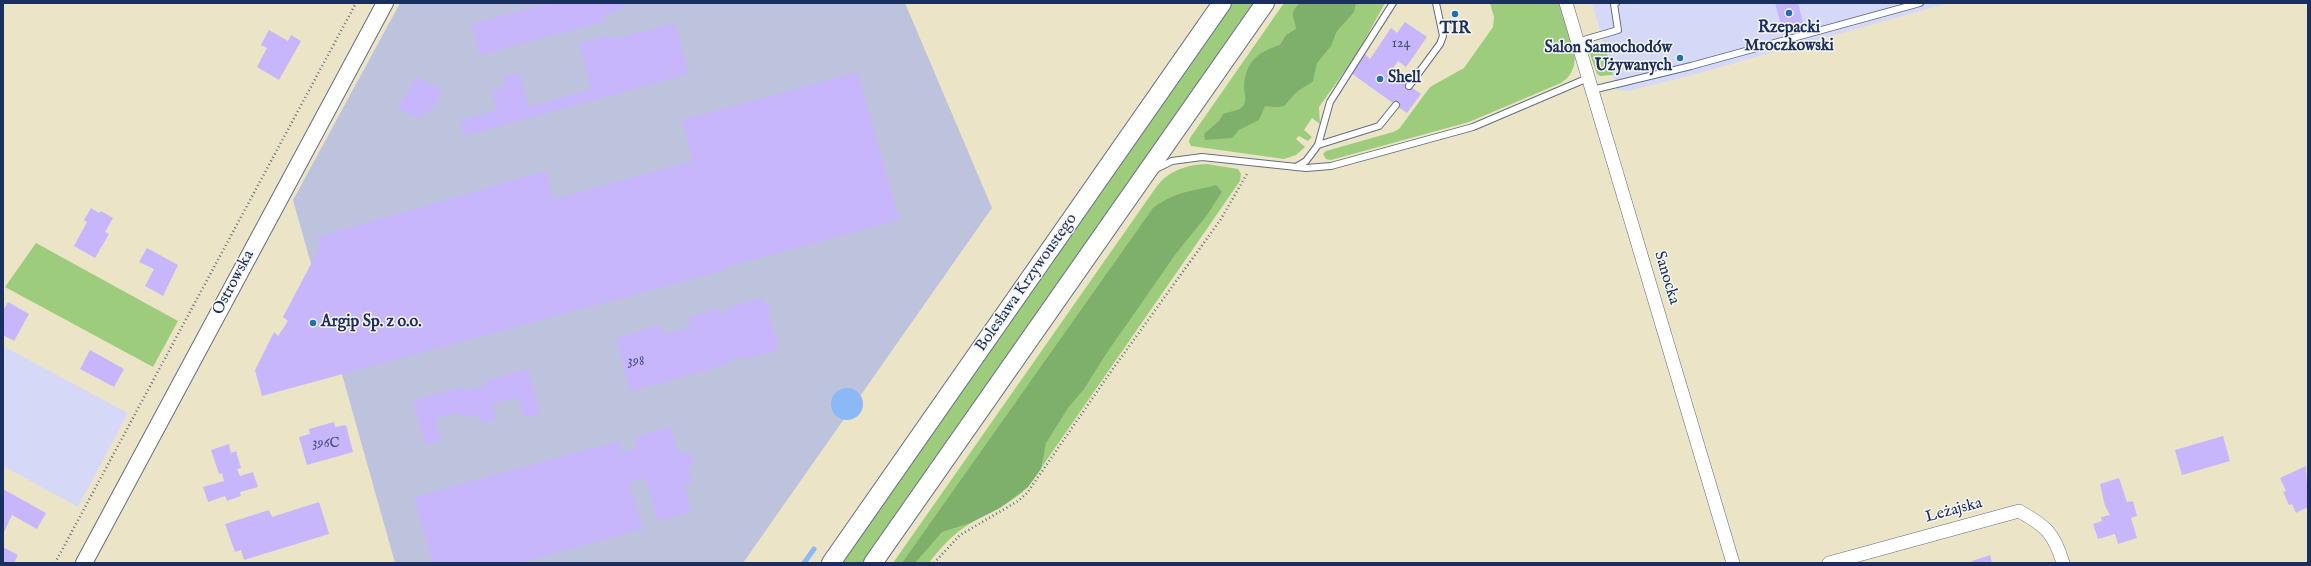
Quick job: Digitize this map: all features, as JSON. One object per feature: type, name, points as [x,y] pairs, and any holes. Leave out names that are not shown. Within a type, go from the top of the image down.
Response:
[{"type":"main road","name":"Bolesława Krzywoustego","points":[[831,563],[1222,3]]},
{"type":"main road","points":[[873,563],[1264,3]]},
{"type":"street","name":"Ostrowska","points":[[84,563],[385,3]]},
{"type":"street","name":"Sanocka","points":[[1566,3],[1732,563]]},
{"type":"street","name":"Leżajska","points":[[1829,563],[2019,511],[2043,524],[2057,544],[2063,563]]},
{"type":"lane","points":[[1296,167],[1306,160],[1318,145],[1330,102],[1366,48],[1393,3]]},
{"type":"lane","points":[[1410,86],[1440,44],[1443,36],[1436,3]]},
{"type":"lane","points":[[1577,42],[1618,30],[1614,4],[1616,3]]},
{"type":"lane","points":[[1142,179],[1166,163],[1196,157],[1296,167],[1331,166],[1473,126],[1590,84],[1691,66],[1902,5],[1920,3]]},
{"type":"lane","points":[[1318,145],[1379,126],[1396,105]]},
{"type":"path","points":[[55,563],[356,3]]},
{"type":"path","points":[[934,563],[960,535],[1018,501],[1027,493],[1112,370],[1220,219],[1243,183]]},
{"type":"shaded area","points":[[400,3],[905,3],[992,208],[743,563],[395,563],[293,200]]},
{"type":"shaded area","name":"Salon Samochodów Używanych","points":[[1592,3],[1949,3],[1696,74],[1628,91],[1617,90]]},
{"type":"shaded area","points":[[3,346],[128,413],[78,507],[3,466]]},
{"type":"green space","points":[[1233,3],[1253,3],[862,563],[842,563]]},
{"type":"green space","points":[[1284,3],[1385,3],[1357,54],[1319,107],[1320,124],[1312,118],[1304,130],[1312,137],[1308,141],[1299,136],[1296,139],[1305,147],[1296,155],[1284,159],[1191,146],[1189,142],[1190,138]]},
{"type":"green space","points":[[1356,3],[1354,12],[1337,31],[1331,46],[1317,63],[1313,81],[1292,96],[1285,105],[1279,107],[1265,106],[1259,120],[1239,130],[1232,138],[1205,140],[1204,134],[1219,121],[1223,114],[1240,109],[1244,105],[1245,77],[1250,64],[1259,54],[1280,45],[1286,35],[1296,29],[1293,13],[1299,4]]},
{"type":"green space","points":[[1490,3],[1559,3],[1574,46],[1574,67],[1569,76],[1561,83],[1469,122],[1331,160],[1326,159],[1323,154],[1326,151],[1399,129],[1430,87],[1464,68],[1493,27],[1494,17]]},
{"type":"green space","points":[[1604,43],[1613,75],[1600,76],[1597,74],[1590,54],[1596,46]]},
{"type":"green space","points":[[1207,164],[1238,169],[1241,174],[1240,181],[1028,487],[1008,503],[959,531],[943,546],[929,563],[893,563],[1157,186],[1167,176],[1179,169]]},
{"type":"green space","points":[[1216,185],[1222,192],[1207,215],[1175,255],[1106,354],[1084,389],[1068,408],[1046,443],[1041,469],[1028,487],[1000,508],[970,523],[942,532],[915,563],[902,563],[1153,208],[1177,195]]},
{"type":"green space","points":[[36,243],[178,321],[153,367],[5,287]]},
{"type":"water","points":[[844,388],[850,388],[860,395],[863,404],[862,410],[856,417],[850,420],[844,420],[834,413],[831,407],[831,401],[838,391]]},
{"type":"building","points":[[550,3],[624,3],[625,8],[604,15],[606,21],[480,55],[471,24]]},
{"type":"building","name":"Rzepacki Mroczkowski","points":[[1775,3],[1798,3],[1803,23],[1782,29]]},
{"type":"building","points":[[1405,22],[1427,37],[1406,67],[1398,61],[1390,72],[1421,94],[1407,113],[1351,73],[1365,54],[1370,59],[1391,28],[1397,33]]},
{"type":"building","points":[[675,23],[689,74],[464,136],[460,120],[497,110],[491,91],[505,87],[503,77],[519,73],[529,107],[591,89],[579,43],[610,35],[611,40]]},
{"type":"building","points":[[269,30],[288,41],[291,35],[301,41],[279,80],[257,67],[267,48],[261,45]]},
{"type":"building","points":[[858,72],[899,220],[723,268],[725,270],[262,396],[255,370],[274,332],[278,336],[288,321],[283,317],[320,247],[317,237],[546,171],[553,199],[693,161],[682,120]]},
{"type":"building","points":[[416,77],[443,89],[431,112],[426,110],[420,119],[398,108]]},
{"type":"building","points":[[91,208],[99,213],[101,211],[113,218],[105,232],[109,234],[95,258],[74,246],[87,222],[84,220]]},
{"type":"building","points":[[147,248],[178,265],[163,296],[145,286],[154,269],[139,262]]},
{"type":"building","points":[[764,297],[765,305],[770,304],[768,317],[773,324],[772,331],[780,341],[776,342],[778,349],[763,355],[742,359],[741,356],[732,358],[733,362],[630,392],[616,338],[660,325],[663,334],[691,327],[688,318],[718,308],[720,314],[728,311],[727,308]]},
{"type":"building","points":[[8,302],[29,314],[14,341],[3,335],[3,311]]},
{"type":"building","points":[[90,350],[124,369],[114,387],[80,369]]},
{"type":"building","points":[[528,369],[540,414],[524,417],[519,397],[492,404],[496,419],[483,423],[481,423],[479,414],[463,418],[462,412],[435,419],[441,441],[425,445],[413,400],[463,387],[465,391],[486,385],[485,381]]},
{"type":"building","points":[[334,422],[335,427],[346,425],[353,452],[307,465],[299,437],[310,434],[309,429]]},
{"type":"building","points":[[671,427],[678,452],[688,452],[694,459],[692,466],[688,468],[692,482],[684,484],[691,512],[658,521],[645,478],[629,482],[643,529],[519,563],[433,563],[414,497],[619,441],[622,452],[638,448],[635,437]]},
{"type":"building","points":[[2223,436],[2230,461],[2182,475],[2175,450]]},
{"type":"building","points":[[229,444],[231,453],[236,451],[241,468],[237,469],[240,476],[253,472],[258,487],[240,492],[241,496],[227,501],[225,496],[208,502],[203,487],[224,481],[222,473],[219,474],[211,450]]},
{"type":"building","points":[[2306,466],[2308,507],[2296,513],[2292,504],[2289,505],[2283,492],[2286,491],[2280,478]]},
{"type":"building","points":[[2119,478],[2127,502],[2133,501],[2137,516],[2131,518],[2137,538],[2118,544],[2115,534],[2098,539],[2093,524],[2102,521],[2101,517],[2110,515],[2105,506],[2100,484]]},
{"type":"building","points":[[3,489],[46,513],[37,529],[12,515],[3,534]]},
{"type":"building","points":[[319,502],[329,534],[244,560],[241,550],[235,552],[225,524],[269,510],[272,517]]},
{"type":"building","points":[[3,547],[18,555],[14,563],[3,563]]},
{"type":"building","points":[[1990,555],[1992,563],[1973,563],[1972,561]]},
{"type":"waterway","points":[[804,563],[814,549]]},
{"type":"place","name":"Rzepacki Mroczkowski","points":[[1789,13]]},
{"type":"place","name":"TIR","points":[[1455,14]]},
{"type":"place","name":"Salon Samochodów Używanych","points":[[1680,58]]},
{"type":"place","name":"Shell","points":[[1380,79]]},
{"type":"place","name":"Argip Sp. z o.o.","points":[[313,323]]}]
